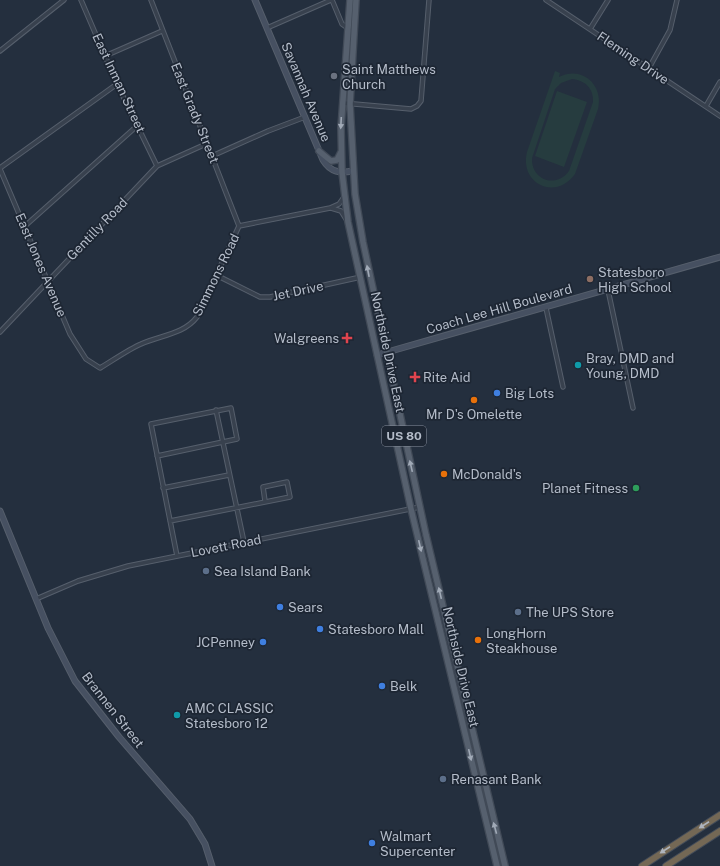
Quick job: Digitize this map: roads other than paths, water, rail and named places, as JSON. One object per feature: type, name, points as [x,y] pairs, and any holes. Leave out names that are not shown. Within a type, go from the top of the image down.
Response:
[{"type":"highway","points":[[642,866],[720,815]]},
{"type":"highway","points":[[666,866],[720,831]]},
{"type":"main road","name":"Northside Drive East","points":[[350,0],[341,152],[344,197],[348,222],[411,508],[497,866]]},
{"type":"main road","name":"Northside Drive East","points":[[356,0],[350,104],[354,171],[362,236],[420,507],[505,866]]},
{"type":"main road","points":[[319,151],[331,161],[337,160],[341,152]]},
{"type":"street","points":[[0,51],[64,0]]},
{"type":"street","name":"East Inman Street","points":[[81,0],[117,84],[157,166]]},
{"type":"street","name":"East Grady Street","points":[[151,0],[239,226]]},
{"type":"street","name":"Savannah Avenue","points":[[255,0],[319,151],[328,167],[336,172],[342,172]]},
{"type":"street","points":[[267,28],[332,0],[342,24],[354,32]]},
{"type":"street","points":[[343,103],[411,110],[417,106],[421,101],[429,0]]},
{"type":"street","name":"Fleming Drive","points":[[546,0],[720,116]]},
{"type":"street","points":[[590,29],[608,0]]},
{"type":"street","points":[[649,68],[670,30],[677,0]]},
{"type":"street","points":[[105,56],[162,31]]},
{"type":"street","points":[[706,106],[720,82]]},
{"type":"street","points":[[0,168],[117,84]]},
{"type":"street","points":[[212,156],[268,131],[305,117]]},
{"type":"street","points":[[25,226],[138,125]]},
{"type":"street","name":"Gentilly Road","points":[[0,332],[157,166],[206,144]]},
{"type":"street","name":"East Jones Avenue","points":[[0,168],[70,334],[86,359]]},
{"type":"street","points":[[342,172],[354,171]]},
{"type":"street","points":[[239,226],[330,208],[339,204],[344,197]]},
{"type":"street","points":[[330,208],[341,211],[348,222]]},
{"type":"street","name":"Simmons Road","points":[[86,359],[100,368],[140,344],[185,329],[197,317],[239,226]]},
{"type":"street","name":"Coach Lee Hill Boulevard","points":[[377,355],[546,308],[720,257]]},
{"type":"street","name":"Jet Drive","points":[[216,275],[260,297],[270,297],[361,277]]},
{"type":"street","points":[[608,290],[633,408]]},
{"type":"street","points":[[546,308],[563,387]]},
{"type":"street","points":[[157,456],[237,440],[231,408],[151,424],[157,456],[163,488],[177,556]]},
{"type":"street","points":[[216,410],[244,542]]},
{"type":"street","points":[[163,488],[229,475]]},
{"type":"street","points":[[170,522],[236,507],[290,497],[287,482],[263,488],[265,501]]},
{"type":"street","name":"Lovett Road","points":[[36,599],[78,581],[107,572],[244,542],[420,507]]},
{"type":"street","name":"Brannen Street","points":[[0,510],[48,628],[75,681],[118,738],[190,819],[205,844],[212,866]]},
{"type":"place","name":"Saint Matthews Church","points":[[334,76]]},
{"type":"place","name":"Statesboro High School","points":[[590,279]]},
{"type":"place","name":"Walgreens","points":[[347,338]]},
{"type":"place","name":"Bray, DMD and Young, DMD","points":[[578,365]]},
{"type":"place","name":"Rite Aid","points":[[415,377]]},
{"type":"place","name":"Big Lots","points":[[497,393]]},
{"type":"place","name":"Mr D's Omelette","points":[[474,400]]},
{"type":"place","name":"McDonald's","points":[[444,474]]},
{"type":"place","name":"Planet Fitness","points":[[636,488]]},
{"type":"place","name":"Sea Island Bank","points":[[206,571]]},
{"type":"place","name":"Sears","points":[[280,607]]},
{"type":"place","name":"The UPS Store","points":[[518,612]]},
{"type":"place","name":"Statesboro Mall","points":[[320,629]]},
{"type":"place","name":"LongHorn Steakhouse","points":[[478,640]]},
{"type":"place","name":"JCPenney","points":[[263,642]]},
{"type":"place","name":"Belk","points":[[382,686]]},
{"type":"place","name":"AMC CLASSIC Statesboro 12","points":[[177,715]]},
{"type":"place","name":"Renasant Bank","points":[[443,779]]},
{"type":"place","name":"Walmart Supercenter","points":[[372,843]]}]
